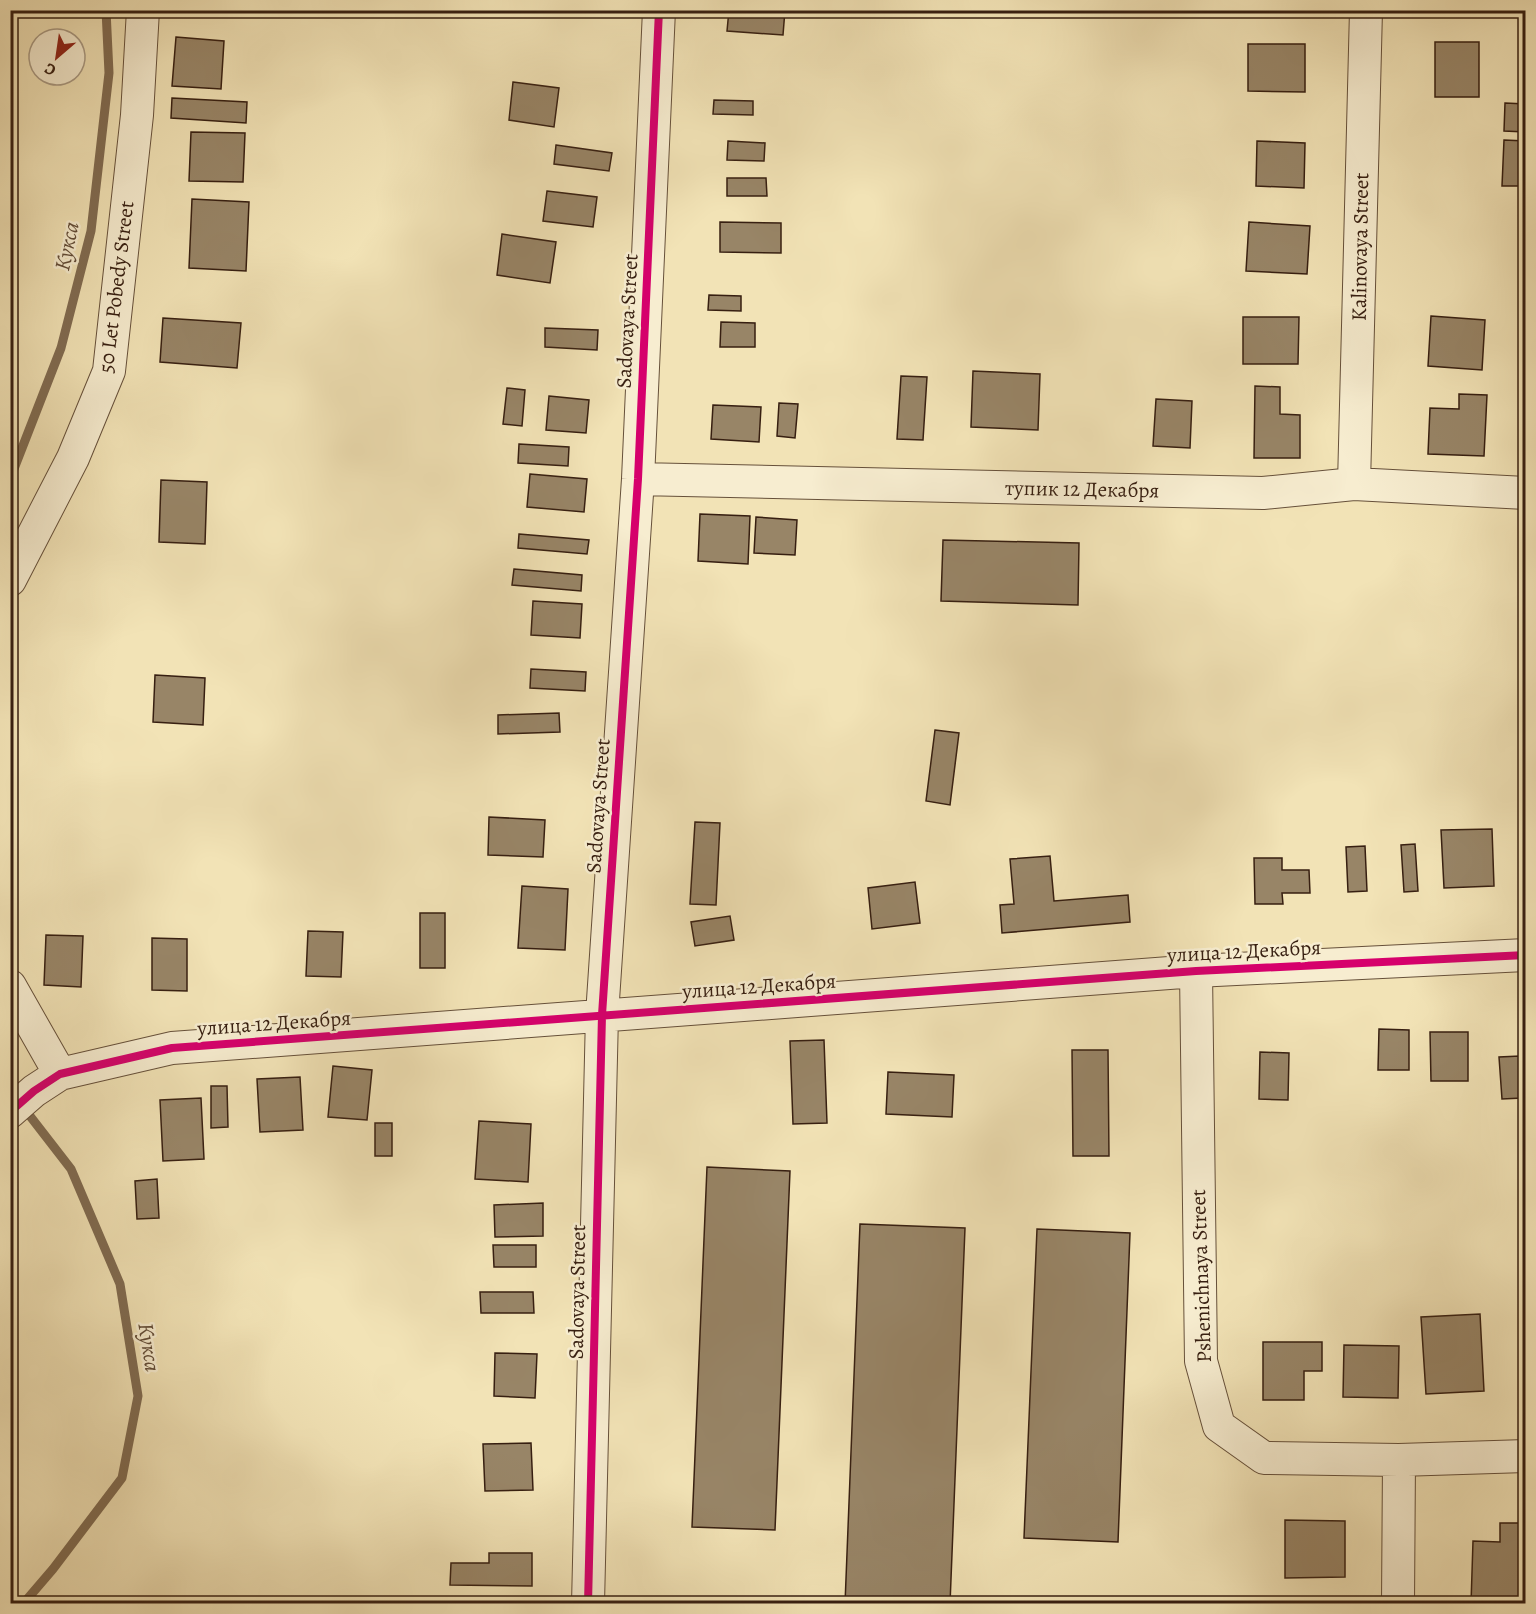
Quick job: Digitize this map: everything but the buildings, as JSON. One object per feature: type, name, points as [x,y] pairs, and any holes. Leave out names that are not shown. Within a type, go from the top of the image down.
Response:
[{"type":"street","name":"50 Let Pobedy Street","points":[[10,579],[73,458],[109,371],[137,115],[143,10]]},
{"type":"street","name":"Sadovaya Street","points":[[588,1604],[602,1016],[638,479],[659,10]]},
{"type":"street","name":"Kalinovaya Street","points":[[1354,484],[1365,10]]},
{"type":"street","name":"тупик 12 Декабря","points":[[638,479],[1263,493],[1354,484],[1526,493]]},
{"type":"street","name":"улица 12 Декабря","points":[[10,1112],[34,1091],[60,1074],[172,1048],[1196,971],[1526,955]]},
{"type":"street","name":"Pshenichnaya Street","points":[[1196,971],[1201,1361],[1219,1426],[1264,1458],[1398,1461],[1526,1456]]},
{"type":"street","points":[[10,986],[60,1074]]},
{"type":"street","points":[[1398,1461],[1398,1604]]},
{"type":"waterway","name":"Кукса","points":[[10,479],[61,348],[91,231],[109,73],[106,10]]},
{"type":"waterway","name":"Кукса","points":[[23,1107],[71,1169],[120,1284],[138,1396],[122,1478],[53,1569],[23,1604]]},
{"type":"cycle path","points":[[588,1604],[602,1015],[638,479],[659,10]]},
{"type":"cycle path","points":[[10,1112],[34,1091],[60,1074],[172,1048],[1196,971],[1526,955]]}]
